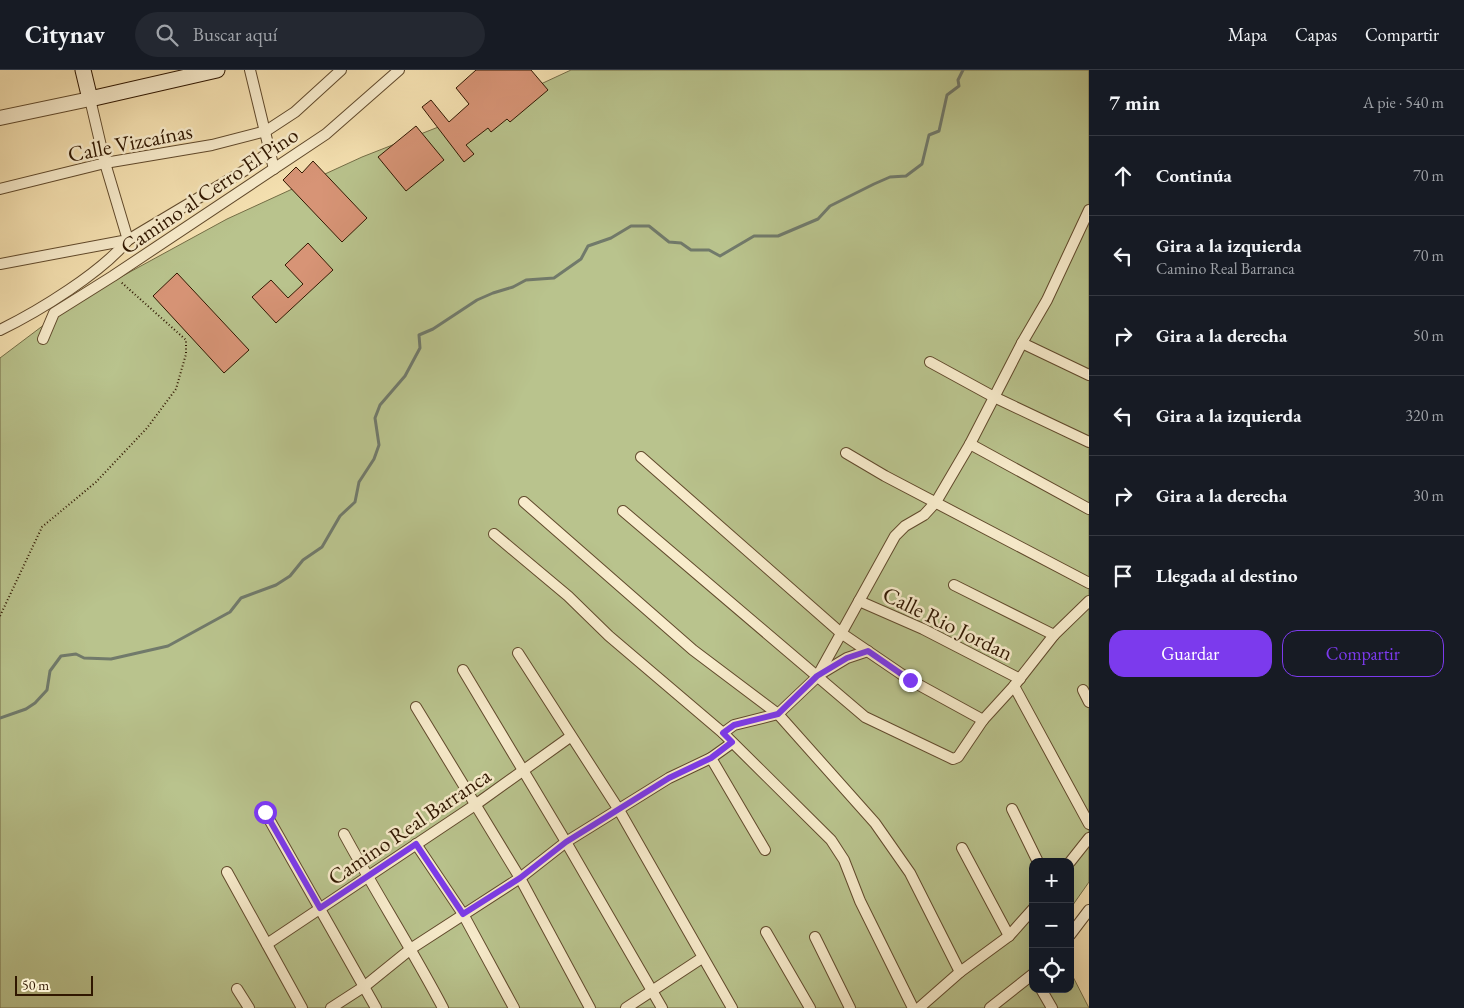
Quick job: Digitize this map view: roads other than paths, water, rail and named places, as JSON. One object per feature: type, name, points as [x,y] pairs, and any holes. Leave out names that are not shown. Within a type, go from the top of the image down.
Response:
[{"type":"main road","points":[[83,70],[90,99],[217,70]]},
{"type":"street","points":[[250,70],[274,169]]},
{"type":"street","name":"Calle Vizcaínas","points":[[0,189],[104,163],[212,146],[266,131],[295,112],[342,70]]},
{"type":"street","name":"Camino al Cerro El Pino","points":[[42,339],[54,313],[114,276],[326,134],[399,70]]},
{"type":"street","points":[[0,118],[90,99],[104,163],[128,240]]},
{"type":"street","points":[[0,330],[29,316],[114,256],[128,240],[247,169],[270,151]]},
{"type":"street","points":[[817,676],[895,536],[905,526],[924,514],[936,502],[970,444],[1022,343],[1048,300],[1089,210]]},
{"type":"street","points":[[0,264],[128,240]]},
{"type":"street","points":[[1022,343],[1089,375]]},
{"type":"street","points":[[930,362],[994,397],[1089,442]]},
{"type":"street","points":[[970,444],[1089,509]]},
{"type":"street","points":[[846,453],[1089,583]]},
{"type":"street","points":[[641,457],[841,633],[910,680],[983,720]]},
{"type":"street","points":[[524,502],[596,562],[693,650],[778,714],[875,823],[910,873],[960,972]]},
{"type":"street","points":[[623,511],[864,717],[948,758],[958,757],[983,720],[1017,683],[1054,635],[1089,601]]},
{"type":"street","points":[[494,534],[568,596],[609,636],[723,733],[831,840],[844,860],[860,901],[913,1008]]},
{"type":"street","points":[[954,585],[1054,635]]},
{"type":"street","name":"Calle Rio Jordan","points":[[859,601],[924,629],[1017,683]]},
{"type":"street","points":[[723,733],[734,725],[778,714],[817,676],[847,658],[868,651]]},
{"type":"street","points":[[518,653],[570,737],[619,810],[732,1008]]},
{"type":"street","points":[[463,670],[524,770],[662,1008]]},
{"type":"street","points":[[1017,683],[1089,824]]},
{"type":"street","points":[[1083,690],[1089,702]]},
{"type":"street","points":[[416,707],[520,878],[590,1008]]},
{"type":"street","name":"Camino Real Barranca","points":[[267,944],[475,805],[570,737]]},
{"type":"street","points":[[331,1008],[365,986],[412,948],[520,878],[566,842],[669,778],[711,758],[732,742]]},
{"type":"street","points":[[711,758],[765,850]]},
{"type":"street","points":[[1012,809],[1036,858]]},
{"type":"street","points":[[265,812],[376,1008]]},
{"type":"street","points":[[344,834],[367,877],[412,948],[443,1008]]},
{"type":"street","points":[[1073,858],[1089,838]]},
{"type":"street","points":[[416,844],[463,914],[514,1008]]},
{"type":"street","points":[[962,848],[1009,936]]},
{"type":"street","points":[[227,872],[302,1008]]},
{"type":"street","points":[[1074,930],[1089,910]]},
{"type":"street","points":[[919,1008],[960,972],[1009,936],[1029,914]]},
{"type":"street","points":[[766,932],[810,1008]]},
{"type":"street","points":[[815,938],[850,1008]]},
{"type":"street","points":[[626,1008],[702,958]]},
{"type":"street","points":[[990,1008],[1029,976]]},
{"type":"street","points":[[237,990],[249,1008]]},
{"type":"street","points":[[1043,993],[1052,1008]]},
{"type":"waterway","points":[[0,718],[26,709],[35,703],[47,690],[50,671],[61,656],[76,654],[84,658],[111,659],[168,646],[230,612],[241,598],[276,585],[290,576],[303,560],[322,547],[340,516],[355,502],[359,482],[374,459],[379,445],[375,418],[380,405],[405,376],[420,348],[419,335],[433,329],[477,300],[493,293],[513,287],[526,280],[554,278],[581,259],[588,246],[611,238],[631,226],[649,226],[669,242],[681,243],[691,250],[709,250],[720,256],[754,236],[778,236],[818,219],[830,206],[890,177],[906,176],[922,164],[929,135],[939,131],[947,95],[959,86],[958,80],[963,70]]}]
